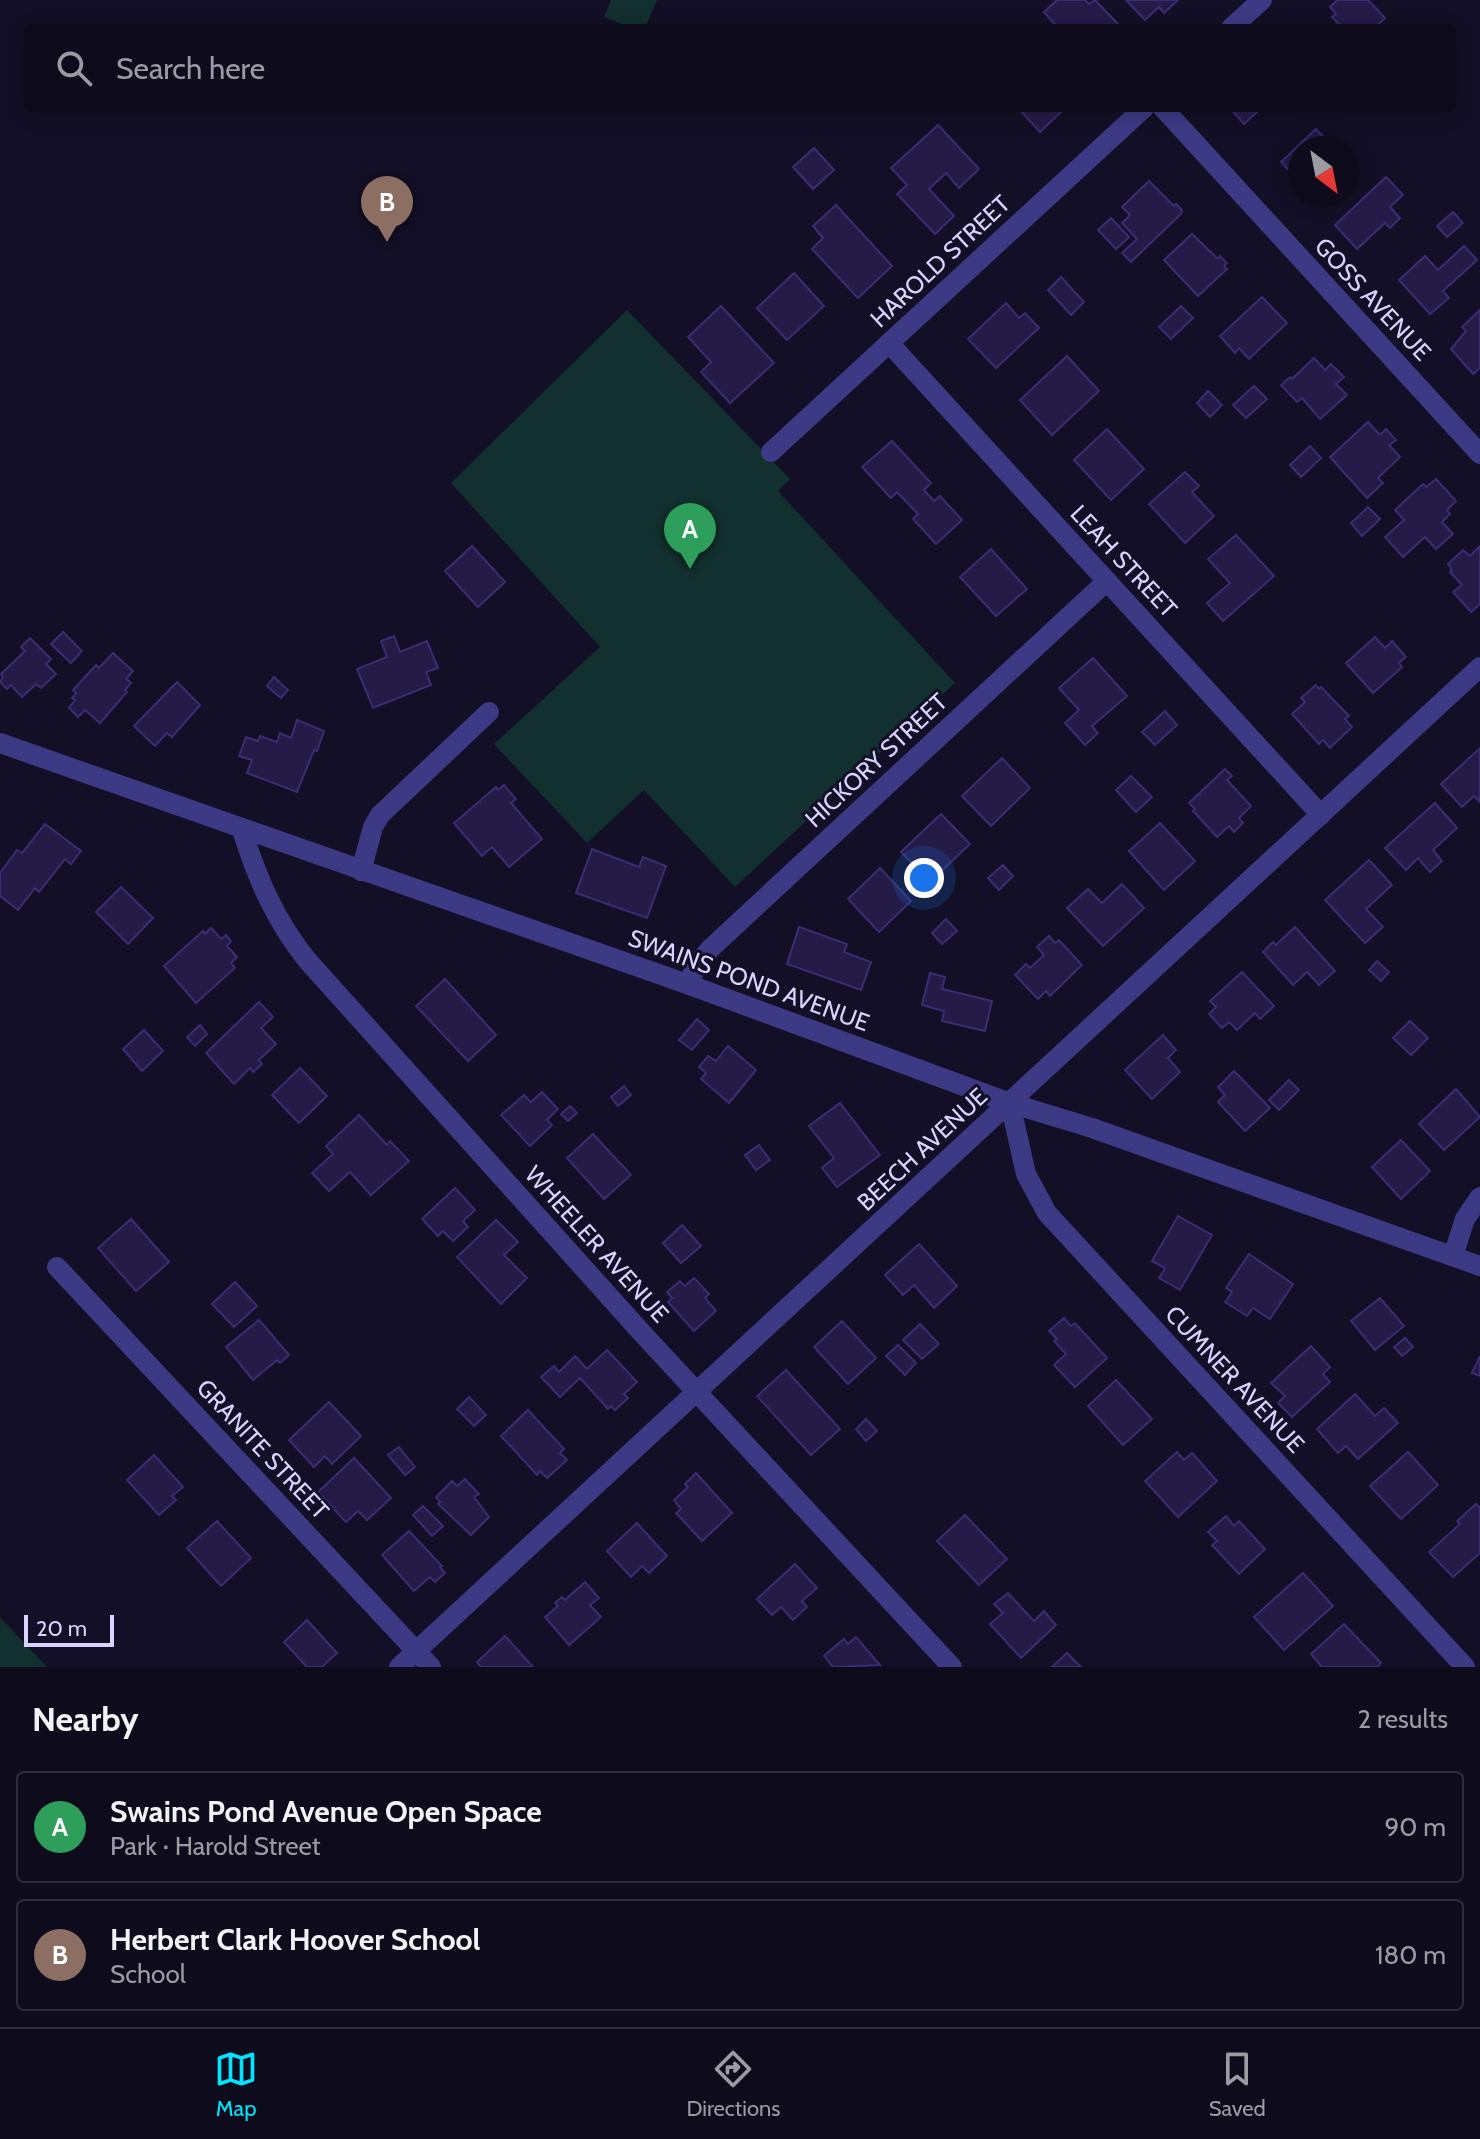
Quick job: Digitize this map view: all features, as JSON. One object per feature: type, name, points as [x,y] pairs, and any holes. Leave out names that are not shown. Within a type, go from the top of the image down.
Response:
[{"type":"street","points":[[1235,24],[1262,0]]},
{"type":"street","name":"HAROLD STREET","points":[[771,452],[1140,112]]},
{"type":"street","name":"GOSS AVENUE","points":[[1167,112],[1480,454]]},
{"type":"street","name":"LEAH STREET","points":[[889,343],[1321,815]]},
{"type":"street","name":"HICKORY STREET","points":[[687,984],[711,948],[1107,581]]},
{"type":"street","name":"BEECH AVENUE","points":[[399,1667],[1480,667]]},
{"type":"street","points":[[361,871],[373,827],[380,815],[489,712]]},
{"type":"street","name":"SWAINS POND AVENUE","points":[[0,743],[687,984],[1010,1103],[1092,1128],[1480,1266]]},
{"type":"street","name":"WHEELER AVENUE","points":[[242,830],[267,899],[279,922],[307,960],[698,1393],[952,1667]]},
{"type":"street","name":"CUMNER AVENUE","points":[[1010,1103],[1026,1174],[1047,1213],[1465,1667]]},
{"type":"street","points":[[1453,1256],[1465,1219],[1480,1197]]},
{"type":"street","name":"GRANITE STREET","points":[[57,1267],[431,1667]]},
{"type":"green space","points":[[611,0],[657,0],[647,24],[622,24],[604,17]]},
{"type":"green space","points":[[627,310],[790,479],[778,491],[955,683],[735,887],[644,790],[587,843],[494,744],[600,647],[451,483]]},
{"type":"green space","points":[[0,1617],[47,1667],[0,1667]]},
{"type":"building","points":[[1057,0],[1085,0],[1089,4],[1095,0],[1118,24],[1054,24],[1044,12]]},
{"type":"building","points":[[1126,0],[1178,0],[1164,13],[1159,7],[1145,20]]},
{"type":"building","points":[[1337,0],[1368,0],[1385,18],[1379,24],[1338,24],[1332,17],[1336,14],[1330,7]]},
{"type":"building","points":[[1022,112],[1061,112],[1040,132]]},
{"type":"building","points":[[1234,112],[1257,112],[1244,124]]},
{"type":"building","points":[[938,125],[979,169],[959,188],[946,173],[929,189],[954,216],[935,234],[897,194],[907,185],[891,168]]},
{"type":"building","points":[[1316,129],[1323,136],[1309,136]]},
{"type":"building","points":[[814,148],[834,170],[813,189],[793,167]]},
{"type":"building","points":[[1288,155],[1288,169],[1281,162]]},
{"type":"building","points":[[1386,177],[1403,195],[1390,207],[1400,218],[1390,228],[1385,223],[1357,249],[1335,225],[1353,208],[1360,208],[1360,201]]},
{"type":"building","points":[[1149,181],[1182,210],[1131,262],[1122,253],[1137,239],[1122,223],[1130,215],[1122,207]]},
{"type":"building","points":[[836,205],[892,266],[858,298],[812,249],[823,238],[813,226]]},
{"type":"building","points":[[1453,212],[1463,223],[1447,237],[1437,226]]},
{"type":"building","points":[[1111,218],[1129,237],[1116,249],[1098,230]]},
{"type":"building","points":[[1192,234],[1218,259],[1220,256],[1227,263],[1224,266],[1227,269],[1198,296],[1164,260]]},
{"type":"building","points":[[1464,246],[1477,260],[1443,291],[1449,298],[1430,314],[1399,280],[1425,256],[1438,270]]},
{"type":"building","points":[[794,273],[824,306],[787,340],[757,308]]},
{"type":"building","points":[[1061,277],[1084,302],[1071,315],[1048,290]]},
{"type":"building","points":[[1262,297],[1287,323],[1249,359],[1239,348],[1235,353],[1220,336]]},
{"type":"building","points":[[1006,303],[1019,318],[1025,313],[1039,328],[996,368],[968,339]]},
{"type":"building","points":[[721,306],[774,363],[730,403],[701,372],[711,362],[688,337]]},
{"type":"building","points":[[1181,306],[1193,318],[1171,339],[1159,327]]},
{"type":"building","points":[[1480,310],[1480,368],[1473,374],[1451,349],[1466,331],[1462,327]]},
{"type":"building","points":[[1067,356],[1099,391],[1052,435],[1020,400]]},
{"type":"building","points":[[1314,358],[1325,370],[1331,364],[1344,377],[1336,384],[1347,395],[1320,419],[1302,398],[1297,402],[1281,385]]},
{"type":"building","points":[[1254,386],[1267,399],[1246,418],[1233,405]]},
{"type":"building","points":[[1208,391],[1222,405],[1210,417],[1197,403]]},
{"type":"building","points":[[1368,422],[1380,435],[1386,429],[1396,440],[1389,445],[1400,457],[1378,478],[1383,483],[1367,498],[1330,457]]},
{"type":"building","points":[[1107,429],[1144,469],[1111,500],[1074,460]]},
{"type":"building","points":[[892,441],[931,483],[924,490],[934,501],[940,496],[962,520],[936,544],[913,519],[918,514],[897,492],[891,498],[862,467]]},
{"type":"building","points":[[1310,446],[1321,458],[1301,477],[1290,465]]},
{"type":"building","points":[[1185,472],[1199,486],[1192,492],[1214,516],[1185,543],[1149,504]]},
{"type":"building","points":[[1436,479],[1456,501],[1447,510],[1450,514],[1442,522],[1453,534],[1436,549],[1425,537],[1403,557],[1385,537],[1404,520],[1395,510],[1423,484],[1426,487]]},
{"type":"building","points":[[1368,507],[1380,519],[1362,536],[1351,523]]},
{"type":"building","points":[[1236,535],[1274,576],[1223,621],[1207,603],[1230,583],[1208,559]]},
{"type":"building","points":[[472,546],[505,582],[478,607],[445,571]]},
{"type":"building","points":[[1480,546],[1480,604],[1471,612],[1453,592],[1462,585],[1450,572],[1452,570],[1448,564],[1463,550],[1470,556]]},
{"type":"building","points":[[991,549],[1027,589],[996,616],[960,577]]},
{"type":"building","points":[[63,632],[82,651],[71,663],[51,644]]},
{"type":"building","points":[[394,636],[400,652],[427,641],[438,668],[426,672],[431,685],[373,708],[357,669],[387,657],[381,641]]},
{"type":"building","points":[[1375,637],[1385,648],[1392,641],[1406,657],[1399,663],[1402,667],[1373,693],[1346,663]]},
{"type":"building","points":[[30,638],[51,659],[46,664],[56,674],[41,688],[36,684],[22,697],[11,685],[7,689],[0,682],[1,674],[25,651],[21,647]]},
{"type":"building","points":[[113,653],[133,671],[126,679],[131,683],[125,690],[127,692],[100,723],[85,710],[78,717],[69,708],[75,700],[72,698],[76,693],[73,690],[96,665],[99,668]]},
{"type":"building","points":[[1093,658],[1127,696],[1092,726],[1098,733],[1085,745],[1065,723],[1079,710],[1059,688]]},
{"type":"building","points":[[274,677],[288,690],[281,698],[267,686]]},
{"type":"building","points":[[177,682],[200,705],[172,737],[167,733],[155,746],[134,726]]},
{"type":"building","points":[[1316,685],[1349,716],[1345,719],[1352,727],[1330,748],[1323,740],[1319,744],[1292,714],[1305,702],[1301,698]]},
{"type":"building","points":[[1165,711],[1177,725],[1155,745],[1142,732]]},
{"type":"building","points":[[297,720],[324,731],[297,792],[247,773],[252,760],[239,756],[246,737],[258,741],[260,736],[277,742],[280,733],[291,738]]},
{"type":"building","points":[[1480,748],[1480,802],[1474,796],[1462,807],[1441,784]]},
{"type":"building","points":[[1002,758],[1030,788],[991,826],[962,796]]},
{"type":"building","points":[[1225,769],[1232,776],[1227,780],[1251,806],[1239,818],[1243,823],[1234,832],[1229,826],[1217,837],[1189,803]]},
{"type":"building","points":[[1131,776],[1152,797],[1136,812],[1116,790]]},
{"type":"building","points":[[504,785],[516,799],[511,803],[542,839],[509,867],[492,847],[482,856],[454,823],[496,787],[498,790]]},
{"type":"building","points":[[1435,803],[1457,828],[1433,850],[1442,861],[1430,872],[1418,858],[1406,870],[1385,848]]},
{"type":"building","points":[[941,814],[970,844],[930,882],[901,852]]},
{"type":"building","points":[[1160,823],[1195,861],[1164,890],[1129,851]]},
{"type":"building","points":[[45,824],[81,851],[71,864],[65,859],[39,892],[35,888],[18,910],[0,896],[0,873],[17,850],[22,853]]},
{"type":"building","points":[[592,849],[639,867],[643,857],[666,866],[647,918],[576,893]]},
{"type":"building","points":[[1369,860],[1392,885],[1366,909],[1383,927],[1365,943],[1325,900]]},
{"type":"building","points":[[1003,865],[1013,876],[999,890],[988,878]]},
{"type":"building","points":[[880,868],[911,901],[879,932],[848,899]]},
{"type":"building","points":[[1122,884],[1144,908],[1103,946],[1067,908],[1088,889],[1102,903]]},
{"type":"building","points":[[121,887],[153,918],[128,944],[96,912]]},
{"type":"building","points":[[946,919],[957,931],[942,944],[932,933]]},
{"type":"building","points":[[799,927],[847,944],[844,952],[871,962],[861,990],[787,964]]},
{"type":"building","points":[[1295,927],[1335,971],[1319,985],[1307,972],[1293,985],[1263,952],[1273,942],[1276,945]]},
{"type":"building","points":[[211,928],[221,939],[226,935],[231,941],[227,946],[237,957],[231,963],[235,968],[196,1003],[164,966],[203,931],[205,934]]},
{"type":"building","points":[[1049,936],[1055,943],[1059,940],[1082,965],[1050,996],[1046,991],[1038,999],[1015,975],[1026,964],[1030,968],[1044,955],[1037,947]]},
{"type":"building","points":[[1377,961],[1389,972],[1381,981],[1369,970]]},
{"type":"building","points":[[1242,972],[1274,1006],[1260,1019],[1255,1013],[1237,1030],[1229,1022],[1222,1028],[1209,1014],[1216,1007],[1210,1001]]},
{"type":"building","points":[[930,973],[945,977],[942,989],[992,1001],[985,1031],[942,1021],[944,1011],[922,1005]]},
{"type":"building","points":[[445,979],[496,1035],[468,1061],[416,1006]]},
{"type":"building","points":[[259,1002],[273,1017],[261,1028],[276,1044],[259,1060],[262,1064],[253,1072],[250,1068],[234,1084],[206,1053]]},
{"type":"building","points":[[697,1019],[709,1030],[692,1050],[679,1040]]},
{"type":"building","points":[[1410,1021],[1428,1038],[1411,1055],[1393,1038]]},
{"type":"building","points":[[200,1025],[207,1034],[195,1046],[187,1037]]},
{"type":"building","points":[[144,1030],[163,1051],[142,1071],[123,1049]]},
{"type":"building","points":[[1163,1035],[1176,1050],[1168,1058],[1180,1072],[1152,1099],[1125,1070]]},
{"type":"building","points":[[728,1046],[756,1070],[729,1103],[701,1079],[706,1073],[699,1067],[708,1056],[716,1061]]},
{"type":"building","points":[[300,1068],[327,1096],[299,1123],[272,1095]]},
{"type":"building","points":[[1234,1071],[1270,1108],[1245,1131],[1218,1102],[1225,1095],[1218,1087]]},
{"type":"building","points":[[1289,1080],[1299,1090],[1279,1110],[1269,1100]]},
{"type":"building","points":[[624,1086],[631,1095],[618,1106],[611,1097]]},
{"type":"building","points":[[1456,1089],[1480,1117],[1444,1150],[1419,1124]]},
{"type":"building","points":[[542,1092],[558,1109],[547,1120],[552,1125],[530,1146],[501,1115],[524,1095],[531,1102]]},
{"type":"building","points":[[840,1103],[880,1155],[837,1187],[822,1168],[834,1158],[809,1126]]},
{"type":"building","points":[[570,1106],[577,1113],[568,1121],[561,1114]]},
{"type":"building","points":[[359,1115],[387,1145],[390,1141],[409,1161],[371,1195],[350,1172],[329,1191],[312,1173],[333,1154],[326,1146]]},
{"type":"building","points":[[593,1134],[631,1175],[604,1199],[567,1158]]},
{"type":"building","points":[[1401,1140],[1430,1171],[1401,1199],[1372,1167]]},
{"type":"building","points":[[759,1145],[770,1160],[756,1170],[745,1155]]},
{"type":"building","points":[[455,1188],[475,1210],[463,1221],[468,1227],[453,1241],[443,1231],[438,1236],[422,1219]]},
{"type":"building","points":[[1178,1216],[1212,1235],[1180,1290],[1159,1278],[1165,1268],[1152,1261]]},
{"type":"building","points":[[131,1219],[169,1262],[136,1291],[98,1248]]},
{"type":"building","points":[[496,1220],[518,1242],[504,1255],[527,1278],[501,1304],[457,1257]]},
{"type":"building","points":[[682,1225],[701,1246],[681,1263],[663,1243]]},
{"type":"building","points":[[919,1244],[957,1286],[934,1308],[914,1285],[903,1295],[885,1275]]},
{"type":"building","points":[[1249,1254],[1293,1284],[1270,1319],[1253,1308],[1247,1316],[1225,1302],[1232,1292],[1226,1288]]},
{"type":"building","points":[[694,1278],[709,1294],[705,1298],[716,1311],[694,1331],[668,1302],[672,1298],[667,1292],[680,1281],[685,1286]]},
{"type":"building","points":[[235,1282],[257,1306],[234,1327],[212,1304]]},
{"type":"building","points":[[1380,1298],[1404,1326],[1375,1350],[1351,1321]]},
{"type":"building","points":[[1064,1318],[1071,1326],[1075,1323],[1107,1358],[1075,1387],[1054,1365],[1066,1354],[1049,1331]]},
{"type":"building","points":[[259,1320],[289,1355],[280,1363],[277,1360],[253,1380],[226,1347]]},
{"type":"building","points":[[842,1321],[876,1358],[848,1384],[814,1347]]},
{"type":"building","points":[[920,1324],[939,1344],[922,1359],[903,1340]]},
{"type":"building","points":[[1405,1338],[1413,1347],[1402,1356],[1394,1347]]},
{"type":"building","points":[[898,1345],[916,1363],[905,1375],[886,1356]]},
{"type":"building","points":[[1311,1346],[1330,1367],[1323,1374],[1330,1382],[1292,1417],[1278,1403],[1285,1396],[1271,1383]]},
{"type":"building","points":[[607,1350],[637,1382],[624,1394],[628,1398],[615,1410],[611,1406],[608,1409],[580,1378],[560,1397],[541,1377],[554,1366],[559,1372],[575,1356],[587,1369]]},
{"type":"building","points":[[1480,1356],[1480,1376],[1472,1373]]},
{"type":"building","points":[[786,1370],[840,1429],[811,1455],[757,1396]]},
{"type":"building","points":[[1116,1380],[1152,1419],[1123,1445],[1088,1406]]},
{"type":"building","points":[[1355,1394],[1375,1416],[1384,1408],[1398,1423],[1358,1459],[1346,1446],[1338,1453],[1317,1429]]},
{"type":"building","points":[[469,1397],[486,1415],[474,1426],[457,1409]]},
{"type":"building","points":[[329,1402],[361,1436],[332,1464],[325,1456],[314,1467],[289,1440]]},
{"type":"building","points":[[528,1410],[564,1449],[560,1453],[567,1460],[547,1478],[540,1471],[537,1475],[501,1436]]},
{"type":"building","points":[[866,1419],[877,1431],[866,1441],[856,1429]]},
{"type":"building","points":[[399,1447],[415,1467],[405,1475],[388,1455]]},
{"type":"building","points":[[1177,1452],[1184,1460],[1192,1453],[1217,1481],[1178,1517],[1145,1481]]},
{"type":"building","points":[[1408,1452],[1438,1485],[1401,1519],[1370,1486]]},
{"type":"building","points":[[154,1455],[183,1487],[172,1496],[176,1500],[159,1515],[127,1480]]},
{"type":"building","points":[[354,1458],[391,1498],[367,1520],[358,1511],[346,1522],[318,1492]]},
{"type":"building","points":[[696,1473],[732,1513],[702,1541],[676,1513],[681,1509],[674,1500],[688,1487],[685,1484]]},
{"type":"building","points":[[465,1479],[479,1494],[474,1497],[489,1517],[471,1535],[438,1504],[440,1502],[436,1497],[452,1481],[457,1486]]},
{"type":"building","points":[[1476,1504],[1480,1508],[1480,1553],[1453,1577],[1429,1552],[1460,1524],[1457,1521]]},
{"type":"building","points":[[423,1506],[443,1526],[432,1536],[413,1515]]},
{"type":"building","points":[[965,1515],[1007,1559],[979,1585],[937,1541]]},
{"type":"building","points":[[1226,1516],[1234,1526],[1239,1521],[1265,1549],[1239,1574],[1212,1545],[1217,1541],[1208,1532]]},
{"type":"building","points":[[217,1521],[251,1558],[221,1586],[187,1548]]},
{"type":"building","points":[[637,1523],[667,1556],[649,1573],[642,1566],[631,1577],[607,1551]]},
{"type":"building","points":[[409,1531],[445,1573],[435,1582],[430,1577],[414,1591],[382,1555]]},
{"type":"building","points":[[795,1564],[817,1588],[802,1601],[807,1607],[793,1620],[781,1607],[772,1615],[757,1599]]},
{"type":"building","points":[[1303,1573],[1333,1606],[1284,1650],[1254,1617]]},
{"type":"building","points":[[585,1582],[599,1598],[590,1605],[601,1617],[569,1645],[545,1617],[558,1606],[555,1603],[562,1597],[565,1600]]},
{"type":"building","points":[[1008,1593],[1034,1621],[1044,1611],[1056,1625],[1021,1658],[990,1624],[1003,1613],[994,1604]]},
{"type":"building","points":[[307,1620],[337,1653],[322,1667],[307,1667],[284,1642]]},
{"type":"building","points":[[1344,1624],[1381,1663],[1377,1667],[1322,1667],[1311,1654]]},
{"type":"building","points":[[505,1636],[533,1667],[481,1667],[477,1662]]},
{"type":"building","points":[[856,1637],[880,1665],[833,1667],[824,1656],[844,1639],[848,1644]]},
{"type":"building","points":[[1067,1653],[1081,1667],[1052,1667]]},
{"type":"place","name":"Herbert Clark Hoover School","points":[[387,242]]},
{"type":"place","name":"Swains Pond Avenue Open Space","points":[[690,569]]}]
